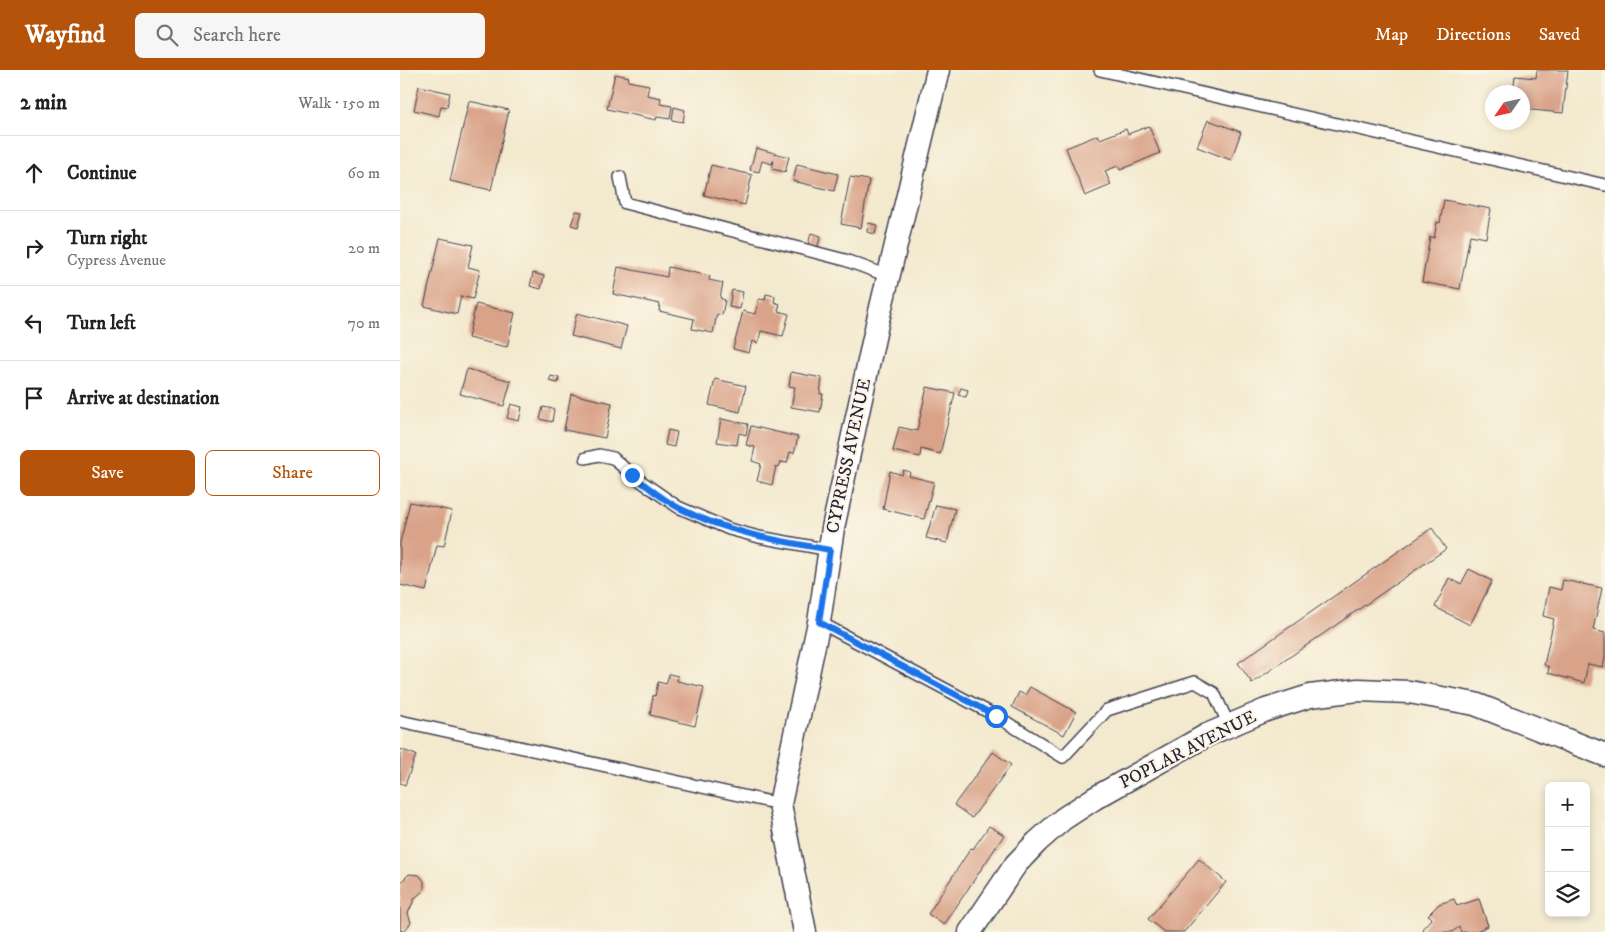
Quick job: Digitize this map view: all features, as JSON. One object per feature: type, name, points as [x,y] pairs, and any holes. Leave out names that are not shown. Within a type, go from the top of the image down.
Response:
[{"type":"street","name":"CYPRESS AVENUE","points":[[806,932],[780,804],[819,622],[833,528],[876,324],[938,70]]},
{"type":"street","name":"POPLAR AVENUE","points":[[970,932],[1016,864],[1063,819],[1103,793],[1208,735],[1266,710],[1310,696],[1358,690],[1409,692],[1475,704],[1605,755]]},
{"type":"lane","points":[[1100,70],[1530,166],[1605,185]]},
{"type":"lane","points":[[620,177],[625,203],[845,260],[888,276]]},
{"type":"lane","points":[[586,458],[598,455],[613,458],[632,475],[678,507],[729,529],[759,537],[830,550]]},
{"type":"lane","points":[[819,622],[996,716],[1063,757],[1107,710],[1195,682],[1214,693],[1229,725]]},
{"type":"lane","points":[[400,721],[780,804]]},
{"type":"building","points":[[1537,70],[1568,70],[1563,113],[1530,110],[1530,85],[1514,85],[1515,76],[1536,78]]},
{"type":"building","points":[[615,74],[629,77],[628,81],[649,85],[647,95],[661,98],[660,104],[672,106],[670,119],[657,117],[656,120],[607,109]]},
{"type":"building","points":[[419,86],[450,93],[447,107],[441,106],[439,116],[414,110]]},
{"type":"building","points":[[469,101],[509,110],[491,190],[450,181]]},
{"type":"building","points":[[674,107],[685,110],[683,122],[672,120]]},
{"type":"building","points":[[1208,120],[1241,132],[1231,160],[1197,147]]},
{"type":"building","points":[[1149,126],[1160,153],[1120,170],[1118,166],[1105,171],[1111,185],[1085,196],[1066,148],[1098,135],[1100,139],[1126,129],[1128,134]]},
{"type":"building","points":[[756,148],[789,157],[785,172],[772,169],[774,161],[772,164],[762,161],[759,172],[750,170]]},
{"type":"building","points":[[797,164],[838,174],[834,191],[793,181]]},
{"type":"building","points":[[711,165],[752,175],[745,205],[704,195]]},
{"type":"building","points":[[850,177],[869,180],[861,228],[841,224]]},
{"type":"building","points":[[1444,200],[1491,209],[1486,238],[1470,235],[1460,289],[1422,282],[1430,237],[1434,238],[1437,222],[1440,223]]},
{"type":"building","points":[[576,211],[582,212],[578,227],[571,225]]},
{"type":"building","points":[[868,223],[877,225],[875,234],[867,232]]},
{"type":"building","points":[[811,233],[821,236],[817,248],[808,245]]},
{"type":"building","points":[[440,238],[473,245],[468,267],[480,270],[473,299],[461,296],[457,314],[424,306]]},
{"type":"building","points":[[618,267],[667,277],[668,267],[710,276],[709,280],[723,283],[720,298],[725,300],[722,315],[717,314],[713,333],[692,329],[694,319],[659,311],[660,304],[613,294]]},
{"type":"building","points":[[533,273],[544,276],[541,289],[530,286]]},
{"type":"building","points":[[732,290],[743,292],[740,309],[729,307]]},
{"type":"building","points":[[766,294],[775,296],[774,302],[780,304],[778,311],[789,314],[783,336],[761,331],[758,343],[752,341],[749,353],[733,349],[743,311],[755,314],[759,299],[765,300]]},
{"type":"building","points":[[476,304],[515,313],[507,347],[468,338]]},
{"type":"building","points":[[577,313],[627,326],[621,349],[571,336]]},
{"type":"building","points":[[467,369],[511,381],[504,406],[460,394]]},
{"type":"building","points":[[791,372],[822,378],[820,394],[823,394],[820,412],[791,407],[795,387],[789,386]]},
{"type":"building","points":[[551,376],[559,378],[558,383],[549,381]]},
{"type":"building","points":[[715,379],[746,386],[740,412],[709,405]]},
{"type":"building","points":[[927,387],[955,393],[940,454],[921,449],[920,457],[893,451],[899,427],[917,431]]},
{"type":"building","points":[[961,388],[968,390],[966,397],[958,395]]},
{"type":"building","points":[[571,394],[612,403],[605,438],[564,430]]},
{"type":"building","points":[[511,404],[522,407],[519,421],[507,418]]},
{"type":"building","points":[[543,407],[554,409],[552,422],[540,419]]},
{"type":"building","points":[[721,419],[748,424],[746,435],[739,433],[737,445],[717,442]]},
{"type":"building","points":[[751,426],[798,437],[794,453],[790,452],[787,463],[781,462],[779,467],[776,466],[772,485],[757,481],[761,464],[752,461],[755,447],[746,445]]},
{"type":"building","points":[[668,430],[677,432],[674,447],[665,445]]},
{"type":"building","points":[[903,470],[910,472],[909,476],[934,482],[924,519],[883,509],[890,471],[902,475]]},
{"type":"building","points":[[410,502],[452,511],[444,546],[437,545],[426,591],[400,585],[400,543]]},
{"type":"building","points":[[936,505],[955,509],[947,543],[926,538]]},
{"type":"building","points":[[1432,528],[1446,549],[1252,683],[1238,663]]},
{"type":"building","points":[[1469,569],[1492,581],[1470,625],[1435,607],[1449,578],[1461,584]]},
{"type":"building","points":[[1563,580],[1602,588],[1593,630],[1605,633],[1605,658],[1603,667],[1588,664],[1584,683],[1548,673],[1549,667],[1544,665],[1554,619],[1543,616],[1549,587],[1561,590]]},
{"type":"building","points":[[669,674],[678,676],[677,681],[704,687],[695,726],[650,715],[653,695],[655,696],[658,682],[666,684]]},
{"type":"building","points":[[1030,687],[1076,712],[1064,735],[1012,707],[1019,692],[1025,695]]},
{"type":"building","points":[[400,749],[416,755],[405,785],[400,783]]},
{"type":"building","points":[[993,752],[1011,765],[972,818],[954,805]]},
{"type":"building","points":[[989,826],[1004,835],[944,925],[928,914],[971,848],[973,849]]},
{"type":"building","points":[[1199,859],[1226,882],[1184,932],[1164,932],[1148,919]]},
{"type":"building","points":[[409,874],[419,875],[424,881],[424,890],[415,898],[408,913],[411,923],[405,930],[400,931],[400,883]]},
{"type":"building","points":[[1454,899],[1457,906],[1479,899],[1488,926],[1474,932],[1461,932],[1459,927],[1452,932],[1423,932],[1422,929],[1432,918],[1428,915],[1439,904]]},
{"type":"route","points":[[632,475],[678,507],[729,529],[759,537],[830,550],[819,622],[996,716]]}]
